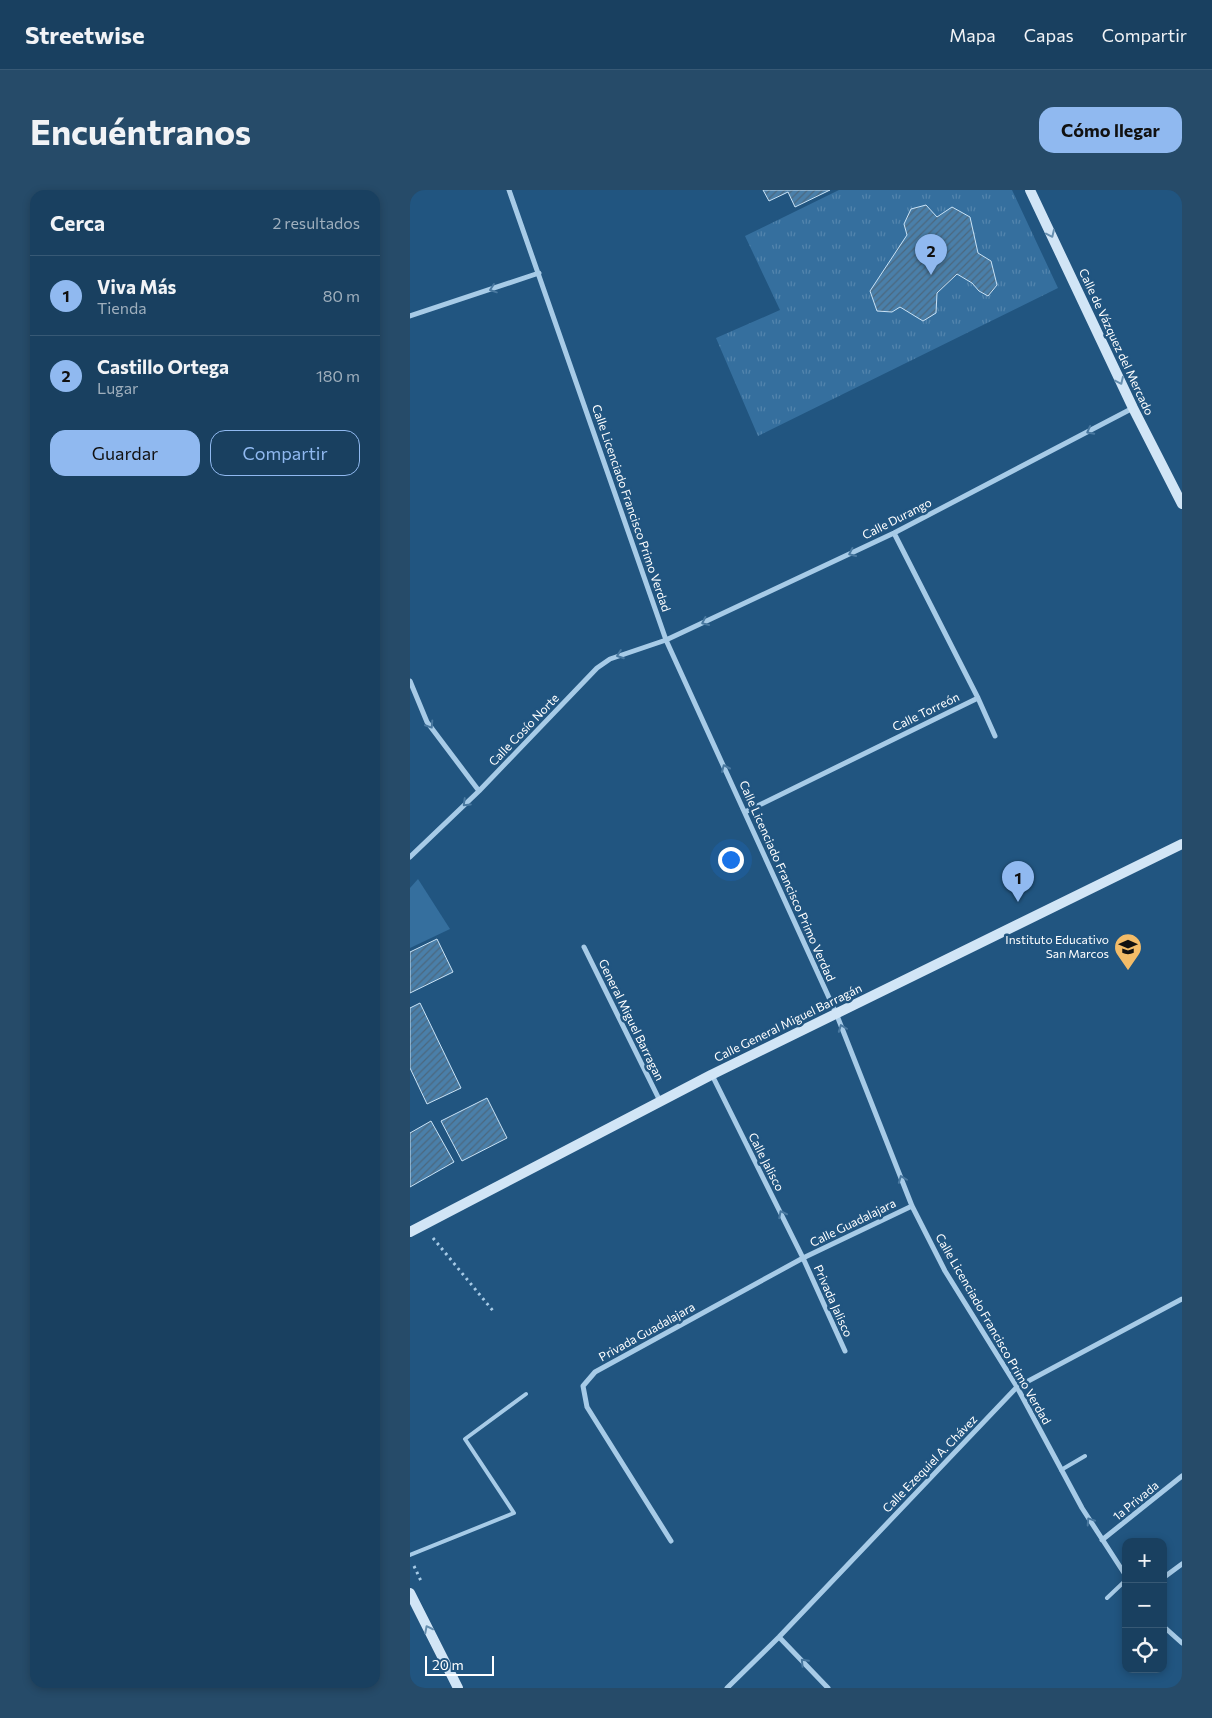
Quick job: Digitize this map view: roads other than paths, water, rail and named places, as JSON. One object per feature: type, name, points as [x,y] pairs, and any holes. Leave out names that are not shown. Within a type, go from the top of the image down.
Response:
[{"type":"street","name":"Calle Licenciado Francisco Primo Verdad","points":[[509,190],[666,640],[836,1013],[912,1206],[945,1271],[1016,1387],[1061,1470],[1122,1570]]},
{"type":"street","name":"Calle de Vázquez del Mercado","points":[[1030,190],[1133,408],[1182,504]]},
{"type":"street","points":[[410,316],[539,273]]},
{"type":"street","name":"Calle Durango","points":[[666,640],[894,533],[1133,408]]},
{"type":"street","name":"Calle Torreón","points":[[745,812],[978,698],[894,533]]},
{"type":"street","name":"Calle Cosío Norte","points":[[410,857],[479,791],[597,668],[610,659],[666,640]]},
{"type":"street","points":[[410,681],[427,722],[479,791]]},
{"type":"street","points":[[978,698],[995,736]]},
{"type":"street","name":"Calle General Miguel Barragán","points":[[410,1232],[712,1075],[1182,844]]},
{"type":"street","name":"General Miguel Barragan","points":[[584,947],[660,1102]]},
{"type":"street","name":"Calle Jalisco","points":[[712,1075],[803,1258]]},
{"type":"street","name":"Calle Guadalajara","points":[[803,1258],[912,1206]]},
{"type":"street","name":"Privada Jalisco","points":[[803,1258],[845,1352]]},
{"type":"street","name":"Privada Guadalajara","points":[[671,1541],[587,1407],[584,1386],[595,1372],[803,1258]]},
{"type":"street","name":"Calle Ezequiel A. Chávez","points":[[726,1688],[779,1636],[1016,1387],[1182,1299]]},
{"type":"street","name":"1a Privada","points":[[1102,1540],[1182,1476]]},
{"type":"street","points":[[1167,1575],[1182,1564]]},
{"type":"street","points":[[410,1593],[458,1688]]},
{"type":"street","points":[[1165,1628],[1182,1643]]},
{"type":"street","points":[[779,1636],[828,1688]]},
{"type":"lane","points":[[410,1555],[514,1513],[465,1439],[526,1394]]},
{"type":"lane","points":[[1061,1470],[1085,1456]]},
{"type":"lane","points":[[1107,1598],[1123,1583]]},
{"type":"place","name":"Castillo Ortega","points":[[931,275]]},
{"type":"place","name":"Viva Más","points":[[1018,902]]},
{"type":"place","name":"Instituto Educativo San Marcos","points":[[1128,971]]}]
